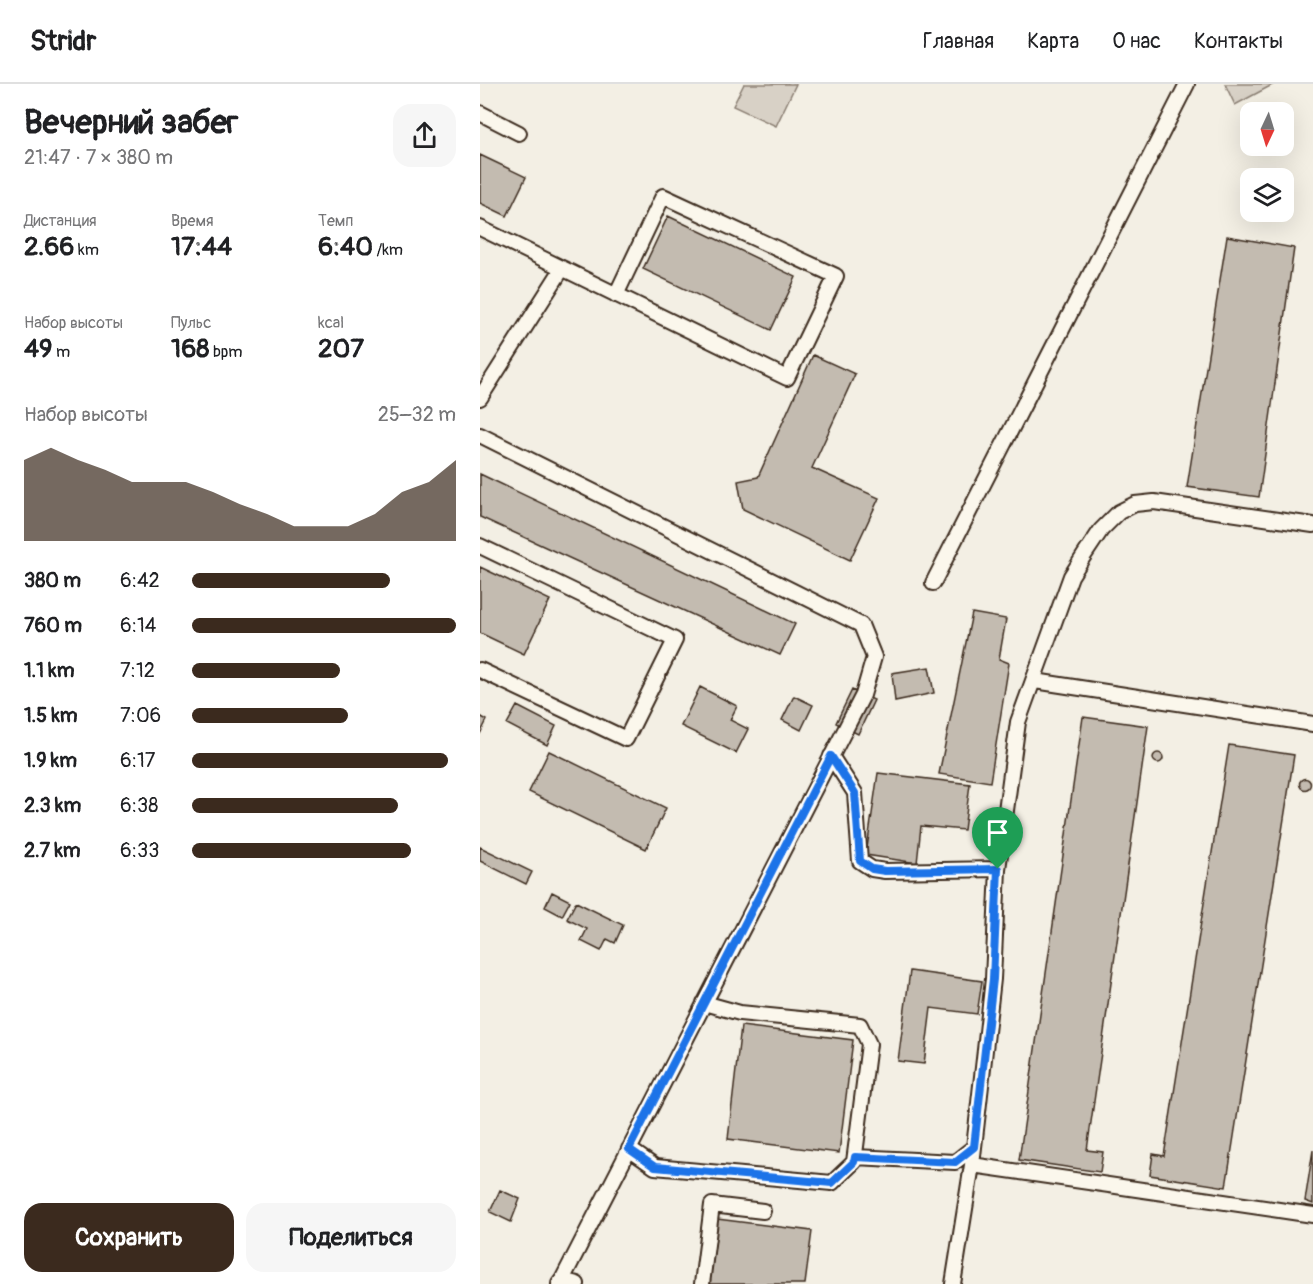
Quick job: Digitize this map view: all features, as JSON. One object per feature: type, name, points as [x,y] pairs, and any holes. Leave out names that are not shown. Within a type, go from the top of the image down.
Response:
[{"type":"lane","points":[[933,583],[1187,84]]},
{"type":"lane","points":[[480,114],[519,133]]},
{"type":"lane","points":[[480,228],[562,269],[788,378],[836,276],[663,196],[616,295]]},
{"type":"lane","points":[[480,398],[562,269]]},
{"type":"lane","points":[[480,435],[861,625],[874,657],[863,695],[561,1282],[577,1284]]},
{"type":"lane","points":[[953,1284],[972,1165],[993,979],[998,869],[1018,722],[1035,681],[1071,576],[1101,530],[1119,512],[1135,504],[1154,502],[1313,525]]},
{"type":"lane","points":[[480,546],[675,640],[626,739],[480,670]]},
{"type":"lane","points":[[1035,681],[1313,724]]},
{"type":"lane","points":[[831,756],[855,793],[860,861],[872,869],[885,871],[998,869]]},
{"type":"lane","points":[[629,1149],[655,1167],[832,1183],[854,1162],[869,1044],[860,1025],[741,1013],[704,1003]]},
{"type":"lane","points":[[855,1157],[955,1162],[974,1147]]},
{"type":"lane","points":[[972,1165],[1313,1215]]},
{"type":"lane","points":[[702,1284],[712,1205],[763,1211]]},
{"type":"shaded area","points":[[744,84],[796,84],[776,126],[733,106]]},
{"type":"shaded area","points":[[1225,84],[1274,84],[1240,102],[1235,105]]},
{"type":"building","points":[[480,155],[526,177],[507,216],[480,203]]},
{"type":"building","points":[[668,216],[796,277],[771,330],[643,269]]},
{"type":"building","points":[[1227,236],[1294,248],[1259,497],[1187,487]]},
{"type":"building","points":[[813,355],[855,374],[812,468],[879,498],[850,560],[743,509],[738,481],[758,477]]},
{"type":"building","points":[[480,474],[795,624],[780,655],[480,517]]},
{"type":"building","points":[[480,567],[550,600],[524,654],[480,633]]},
{"type":"building","points":[[972,613],[1006,619],[999,659],[1009,663],[990,782],[939,774]]},
{"type":"building","points":[[929,667],[934,693],[895,701],[892,673]]},
{"type":"building","points":[[700,687],[737,706],[730,720],[748,729],[736,753],[681,726]]},
{"type":"building","points":[[852,690],[874,700],[858,734],[836,723]]},
{"type":"building","points":[[794,696],[813,705],[801,730],[782,720]]},
{"type":"building","points":[[517,706],[556,726],[547,745],[507,724]]},
{"type":"building","points":[[480,716],[487,720],[480,734]]},
{"type":"building","points":[[1083,717],[1148,726],[1087,1150],[1103,1152],[1100,1172],[1019,1160]]},
{"type":"building","points":[[1229,745],[1294,755],[1226,1187],[1150,1175],[1153,1154],[1164,1156]]},
{"type":"building","points":[[549,751],[666,808],[646,849],[529,792]]},
{"type":"building","points":[[1158,753],[1162,754],[1162,762],[1158,763],[1154,762],[1153,758],[1154,754]]},
{"type":"building","points":[[878,773],[970,784],[964,830],[921,826],[917,863],[866,855]]},
{"type":"building","points":[[1305,779],[1309,780],[1309,788],[1305,789],[1301,788],[1300,784],[1301,780]]},
{"type":"building","points":[[480,847],[532,872],[526,884],[480,861]]},
{"type":"building","points":[[552,892],[570,901],[562,916],[545,907]]},
{"type":"building","points":[[576,902],[623,925],[615,943],[607,939],[601,951],[581,941],[587,929],[567,919]]},
{"type":"building","points":[[910,971],[982,981],[977,1014],[931,1008],[924,1064],[898,1061]]},
{"type":"building","points":[[741,1026],[853,1040],[839,1153],[728,1139]]},
{"type":"building","points":[[1313,1150],[1313,1204],[1305,1201]]},
{"type":"building","points":[[500,1190],[520,1199],[511,1222],[490,1212]]},
{"type":"building","points":[[717,1219],[812,1231],[805,1284],[709,1284]]},
{"type":"route","points":[[831,756],[855,793],[860,861],[872,869],[885,871],[998,869],[993,979],[974,1147],[955,1162],[855,1157],[854,1162],[832,1183],[655,1167],[629,1149],[831,756]]}]
